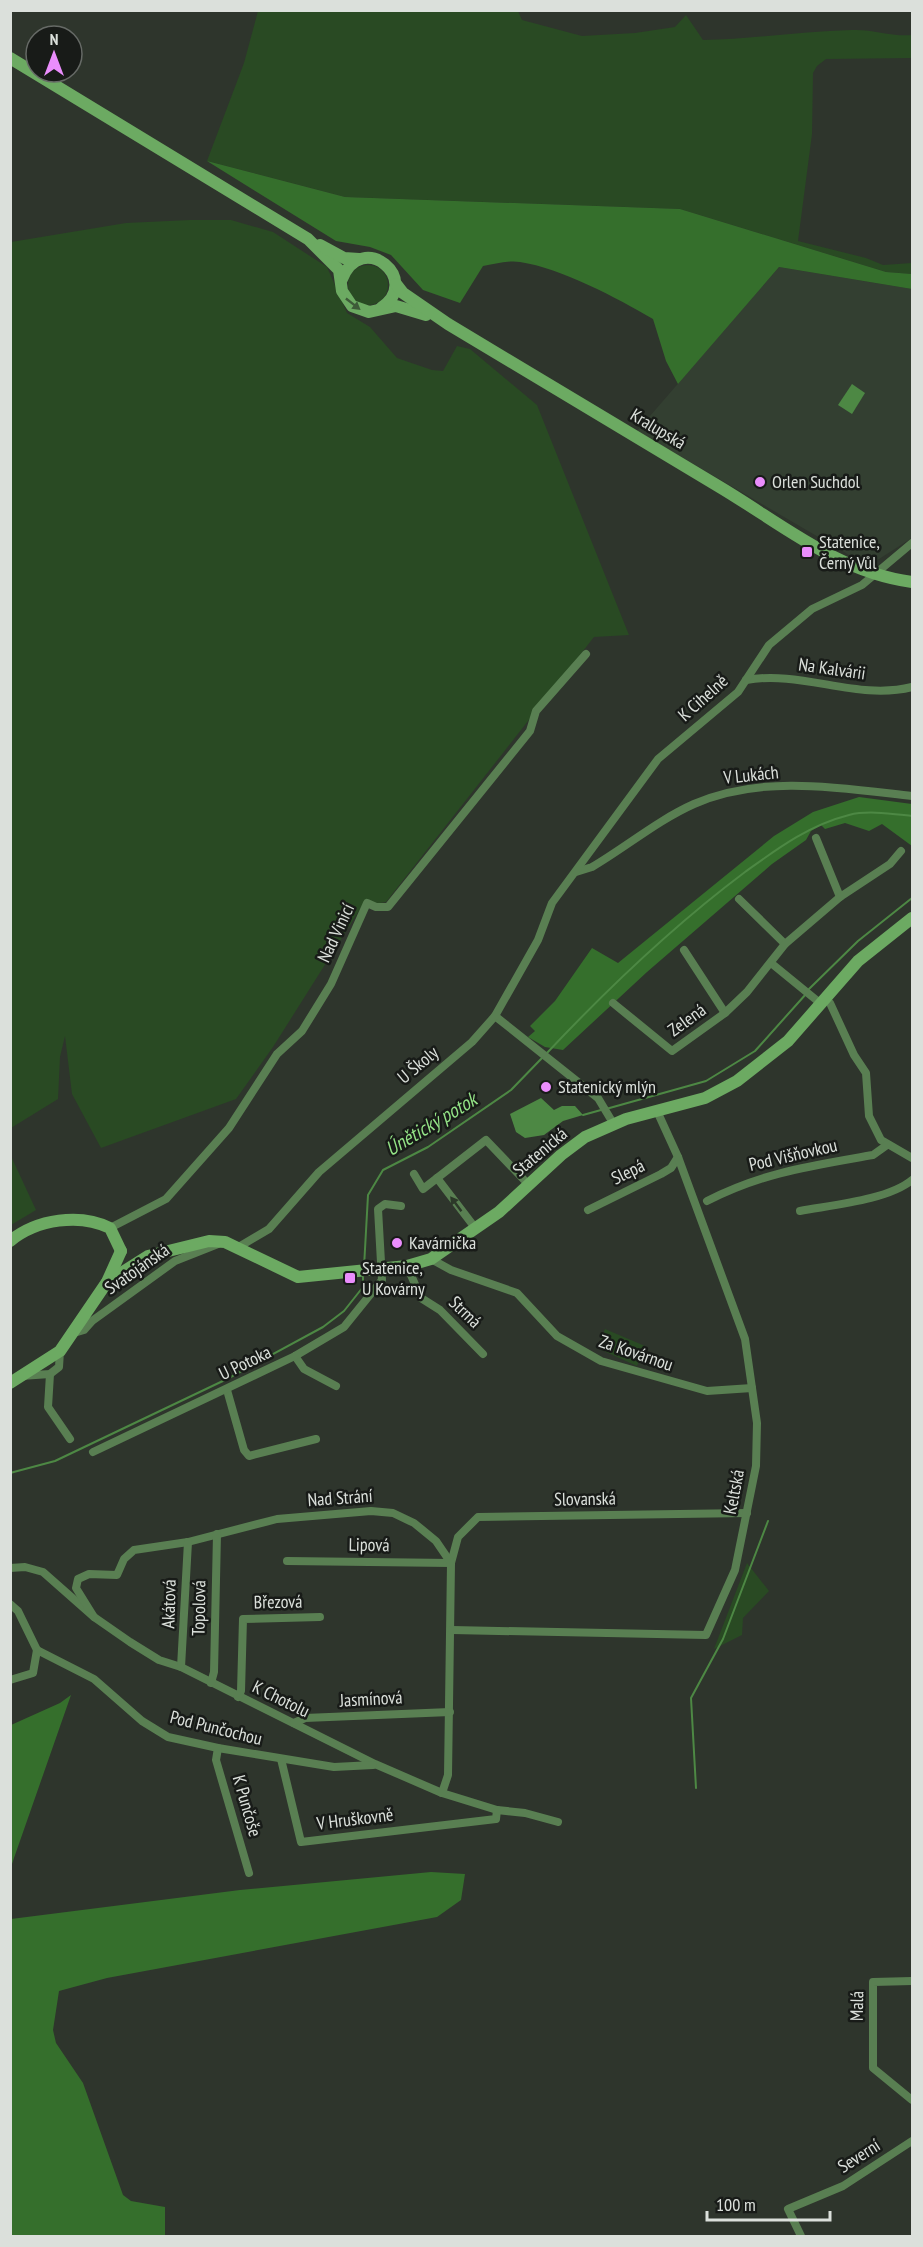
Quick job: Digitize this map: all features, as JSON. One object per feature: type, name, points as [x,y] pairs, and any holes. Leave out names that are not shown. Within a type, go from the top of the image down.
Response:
[{"type":"main road","points":[[10,58],[308,239],[344,258],[372,258],[384,263],[392,272],[396,284],[392,299],[380,309]]},
{"type":"main road","points":[[308,239],[339,270],[344,297],[352,306],[369,312],[396,306],[448,324]]},
{"type":"main road","points":[[342,279],[345,271],[360,259]]},
{"type":"main road","name":"Kralupská","points":[[396,284],[403,293],[448,324],[740,499],[816,548],[873,575],[912,582]]},
{"type":"main road","name":"Statenická","points":[[225,1242],[298,1277],[378,1270],[431,1259],[476,1229],[610,1118],[657,1111],[705,1098],[737,1081],[788,1041],[858,962],[912,918]]},
{"type":"main road","points":[[10,1241],[42,1225],[69,1220],[94,1220],[110,1228],[121,1251],[107,1282],[60,1351],[15,1380]]},
{"type":"main road","points":[[107,1282],[148,1256],[208,1241],[225,1242]]},
{"type":"main road","points":[[121,1251],[148,1256]]},
{"type":"street","name":"K Cihelně","points":[[576,872],[658,759],[738,692],[769,645],[812,609],[862,585],[912,543]]},
{"type":"street","name":"Nad Vinicí","points":[[110,1228],[166,1199],[229,1128],[277,1054],[302,1031],[331,984],[367,903],[376,907],[388,907],[530,731],[536,711],[586,654]]},
{"type":"street","name":"Na Kalvárii","points":[[746,680],[762,677],[810,681],[862,691],[892,692],[912,687]]},
{"type":"street","name":"V Lukách","points":[[576,872],[592,867],[692,805],[727,791],[749,788],[838,787],[912,796]]},
{"type":"street","points":[[816,838],[840,897]]},
{"type":"street","name":"Zelená","points":[[612,1003],[672,1051],[725,1013],[747,992],[785,944],[840,897],[890,864],[901,851]]},
{"type":"street","name":"U Školy","points":[[237,1248],[268,1229],[319,1172],[472,1042],[495,1016],[538,940],[552,903],[576,872]]},
{"type":"street","points":[[740,899],[785,944]]},
{"type":"street","name":"Zelená","points":[[684,950],[725,1013]]},
{"type":"street","points":[[771,963],[805,993],[830,1003],[854,1055],[866,1073],[869,1116],[881,1140],[911,1159]]},
{"type":"street","points":[[495,1016],[601,1103],[610,1118]]},
{"type":"street","name":"Keltská","points":[[452,1630],[706,1635],[735,1570],[756,1466],[758,1423],[745,1339],[678,1157],[657,1111]]},
{"type":"street","points":[[414,1174],[423,1189],[486,1140],[529,1185]]},
{"type":"street","name":"Pod Višňovkou","points":[[706,1201],[738,1185],[772,1174],[873,1155],[887,1145]]},
{"type":"street","name":"Slepá","points":[[588,1210],[661,1174],[671,1168],[678,1157]]},
{"type":"street","points":[[437,1178],[476,1229]]},
{"type":"street","points":[[800,1211],[881,1194],[912,1180]]},
{"type":"street","points":[[378,1270],[378,1209],[386,1204],[401,1206]]},
{"type":"street","name":"Svatojánská","points":[[74,1333],[84,1330],[92,1321],[175,1260],[225,1242]]},
{"type":"street","name":"Za Kovárnou","points":[[431,1259],[451,1269],[517,1293],[557,1336],[601,1361],[707,1391],[752,1388]]},
{"type":"street","name":"Strmá","points":[[406,1266],[421,1298],[437,1307],[483,1354]]},
{"type":"street","name":"U Potoka","points":[[93,1452],[227,1390],[294,1356],[344,1327],[382,1280],[378,1270]]},
{"type":"street","points":[[15,1380],[50,1374],[59,1367],[60,1351]]},
{"type":"street","points":[[294,1356],[304,1369],[336,1386]]},
{"type":"street","points":[[50,1374],[48,1407],[70,1439]]},
{"type":"street","points":[[227,1390],[244,1450],[249,1456],[316,1438]]},
{"type":"street","name":"Nad Strání","points":[[94,1617],[76,1588],[78,1579],[89,1574],[117,1575],[124,1558],[134,1550],[188,1542],[277,1519],[371,1511],[393,1513],[414,1523],[436,1541],[451,1563]]},
{"type":"street","name":"Slovanská","points":[[451,1563],[458,1537],[467,1525],[478,1517],[747,1513]]},
{"type":"street","name":"Topolová","points":[[211,1683],[214,1672],[217,1534]]},
{"type":"street","name":"Akátová","points":[[181,1667],[188,1542]]},
{"type":"street","name":"Lipová","points":[[287,1561],[451,1563]]},
{"type":"street","points":[[442,1793],[448,1775],[452,1630],[451,1563]]},
{"type":"street","name":"K Chotolu","points":[[10,1568],[25,1567],[43,1572],[94,1617],[159,1660],[181,1667],[375,1764],[497,1814],[525,1813],[558,1822]]},
{"type":"street","points":[[10,1604],[18,1611],[37,1650],[33,1672],[10,1680]]},
{"type":"street","name":"Březová","points":[[238,1697],[241,1691],[243,1619],[320,1617]]},
{"type":"street","name":"Pod Punčochou","points":[[37,1650],[94,1679],[142,1721],[168,1737],[218,1748],[334,1767],[375,1764]]},
{"type":"street","name":"Jasmínová","points":[[294,1723],[305,1718],[450,1712]]},
{"type":"street","name":"K Punčoše","points":[[218,1748],[216,1760],[249,1873]]},
{"type":"street","name":"V Hruškovně","points":[[281,1759],[302,1842],[497,1814]]},
{"type":"street","name":"Malá","points":[[912,1981],[873,1982],[873,2068],[912,2100]]},
{"type":"street","name":"Severní","points":[[801,2236],[789,2208],[843,2186],[912,2141]]},
{"type":"shaded area","points":[[258,11],[518,11],[522,20],[582,36],[635,33],[675,27],[686,15],[703,40],[852,30],[912,35],[912,58],[826,59],[817,66],[813,73],[812,134],[798,241],[866,258],[883,265],[912,263],[912,274],[886,272],[680,209],[345,197],[207,161],[244,63]]},
{"type":"shaded area","points":[[207,161],[345,197],[680,209],[886,272],[912,274],[912,289],[779,267],[678,384],[666,361],[653,319],[588,285],[536,265],[502,262],[483,266],[460,303],[423,290],[391,255],[370,247],[336,241]]},
{"type":"shaded area","points":[[231,220],[273,232],[327,267],[347,313],[370,327],[397,358],[432,370],[443,371],[457,346],[470,349],[537,405],[629,635],[594,637],[386,902],[362,906],[273,1047],[236,1099],[101,1148],[72,1094],[65,1036],[60,1057],[58,1099],[11,1128],[11,242],[126,223]]},
{"type":"shaded area","points":[[368,265],[376,266],[382,271],[387,277],[387,293],[382,299],[376,304],[368,305],[360,304],[354,299],[349,293],[348,285],[349,277],[354,271],[360,266]]},
{"type":"shaded area","points":[[779,267],[912,289],[912,538],[868,566],[637,431]]},
{"type":"shaded area","points":[[852,384],[865,393],[852,414],[838,405]]},
{"type":"shaded area","points":[[859,797],[912,804],[912,846],[882,824],[869,831],[845,823],[825,829],[821,825],[811,831],[806,840],[772,864],[647,972],[563,1050],[545,1047],[528,1037],[535,1031],[530,1026],[555,1001],[592,948],[618,963],[774,836],[813,812]]},
{"type":"shaded area","points":[[541,1098],[554,1110],[562,1106],[575,1106],[583,1115],[563,1121],[544,1135],[525,1138],[516,1132],[510,1114]]},
{"type":"shaded area","points":[[10,1154],[36,1210],[11,1225],[10,1225]]},
{"type":"shaded area","points":[[605,1329],[645,1346],[637,1366],[597,1348]]},
{"type":"shaded area","points":[[747,1563],[769,1591],[743,1618],[742,1635],[714,1649]]},
{"type":"shaded area","points":[[71,1695],[11,1867],[11,1725],[60,1703]]},
{"type":"shaded area","points":[[431,1872],[465,1874],[461,1900],[437,1917],[107,1978],[59,1991],[53,2030],[56,2043],[83,2083],[123,2195],[131,2201],[165,2207],[165,2236],[11,2236],[11,1919],[240,1890]]},
{"type":"waterway","name":"Únětický potok","points":[[546,1054],[593,1005],[667,936],[718,893],[781,846],[820,825],[849,815],[889,813],[912,816]]},
{"type":"waterway","points":[[809,989],[858,941],[912,898]]},
{"type":"waterway","points":[[606,1109],[706,1081],[755,1051],[806,994]]},
{"type":"waterway","name":"Únětický potok","points":[[364,1267],[368,1195],[383,1170],[428,1147],[511,1090],[542,1058]]},
{"type":"waterway","points":[[583,1115],[601,1110]]},
{"type":"waterway","name":"Únětický potok","points":[[10,1473],[55,1461],[227,1379],[323,1327],[344,1311],[363,1287],[363,1276]]},
{"type":"waterway","points":[[696,1788],[691,1698],[723,1639],[768,1521]]},
{"type":"place","name":"Orlen Suchdol","points":[[760,482]]},
{"type":"place","name":"Statenice, Černý Vůl","points":[[807,552]]},
{"type":"place","name":"Statenický mlýn","points":[[546,1087]]},
{"type":"place","name":"Kavárnička","points":[[397,1243]]},
{"type":"place","name":"Statenice, U Kovárny","points":[[350,1278]]}]
